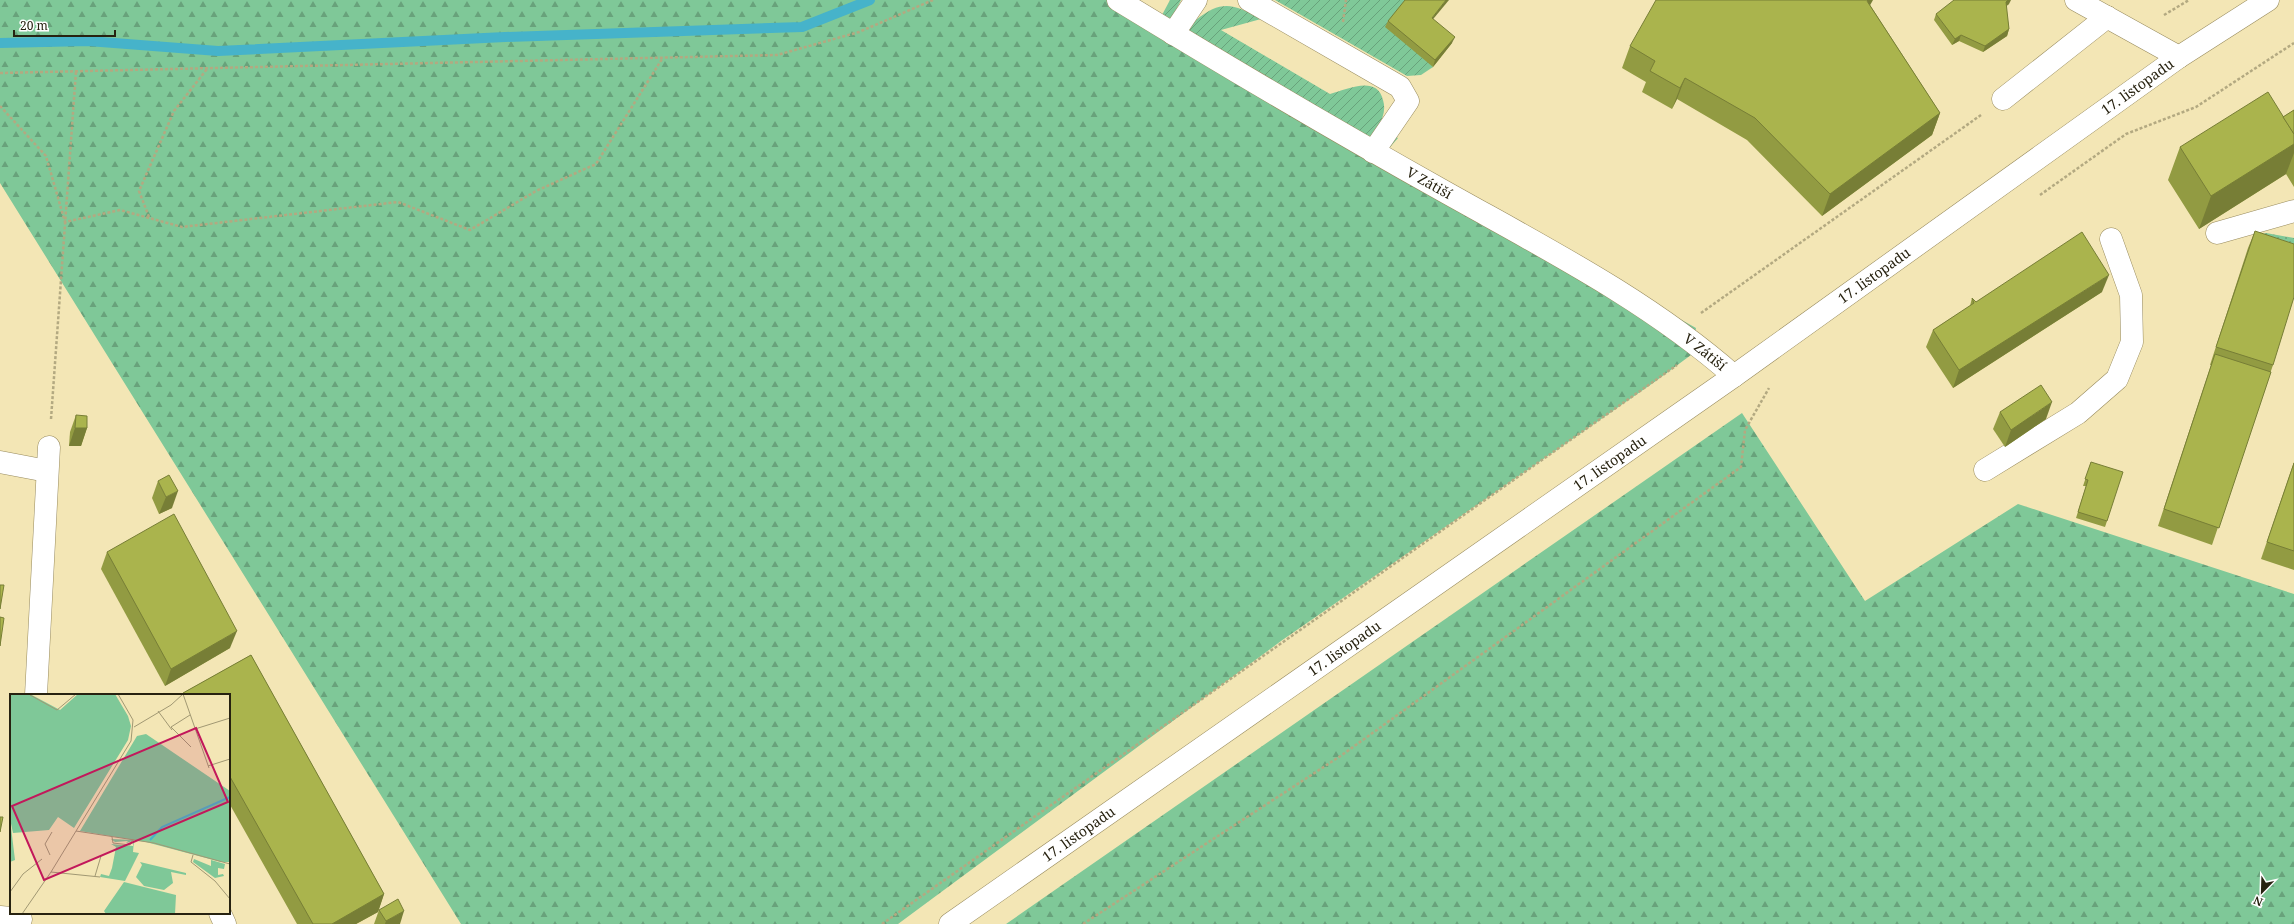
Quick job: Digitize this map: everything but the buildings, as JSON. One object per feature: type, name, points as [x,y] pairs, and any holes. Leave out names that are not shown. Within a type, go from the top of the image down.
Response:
[{"type":"street","name":"V Zátiší","points":[[1118,0],[1373,152],[1533,241],[1646,310],[1702,348],[1734,376]]},
{"type":"street","points":[[1173,34],[1196,0]]},
{"type":"street","points":[[1249,0],[1400,87],[1408,101],[1373,152]]},
{"type":"street","points":[[2076,0],[2179,57]]},
{"type":"street","name":"17. listopadu","points":[[950,924],[1734,376],[2179,57],[2268,0]]},
{"type":"street","points":[[2003,99],[2107,17]]},
{"type":"street","points":[[2217,233],[2294,211]]},
{"type":"street","points":[[1985,470],[2078,413],[2117,379],[2132,342],[2131,295],[2111,239]]},
{"type":"street","points":[[36,694],[49,447]]},
{"type":"street","points":[[0,462],[47,472]]},
{"type":"street","points":[[220,914],[225,924]]},
{"type":"street","points":[[0,917],[21,919]]},
{"type":"path","points":[[0,73],[777,55],[859,32],[933,0]]},
{"type":"path","points":[[2033,200],[2126,134],[2196,107],[2294,43]]},
{"type":"path","points":[[66,222],[120,210],[182,227],[398,202],[470,230],[536,191],[596,164],[662,58]]},
{"type":"path","points":[[149,218],[140,191],[174,111],[208,68]]},
{"type":"path","points":[[49,447],[76,71]]},
{"type":"path","points":[[882,924],[1653,383],[1678,364],[1696,316],[2003,99]]},
{"type":"path","points":[[0,106],[46,156],[66,222]]},
{"type":"path","points":[[1083,924],[1342,755],[1741,467],[1744,430],[1771,385]]},
{"type":"green space","points":[[0,0],[1134,0],[1357,138],[1696,328],[1691,355],[1653,383],[1281,641],[898,924],[461,924],[0,183]]},
{"type":"green space","points":[[1170,0],[1181,0],[1177,8],[1196,20],[1213,9],[1227,6],[1243,10],[1261,19],[1221,30],[1330,94],[1353,87],[1368,86],[1375,88],[1380,92],[1384,107],[1383,117],[1378,127],[1398,138],[1385,153],[1162,15]]},
{"type":"green space","points":[[1275,0],[1408,0],[1433,67],[1421,75],[1407,76]]},
{"type":"green space","points":[[2266,233],[2294,238],[2294,247],[2252,238]]},
{"type":"green space","points":[[1742,413],[1865,601],[2018,504],[2294,594],[2294,924],[1006,924]]},
{"type":"waterway","points":[[0,43],[88,41],[218,51],[505,37],[802,27],[870,0]]}]
